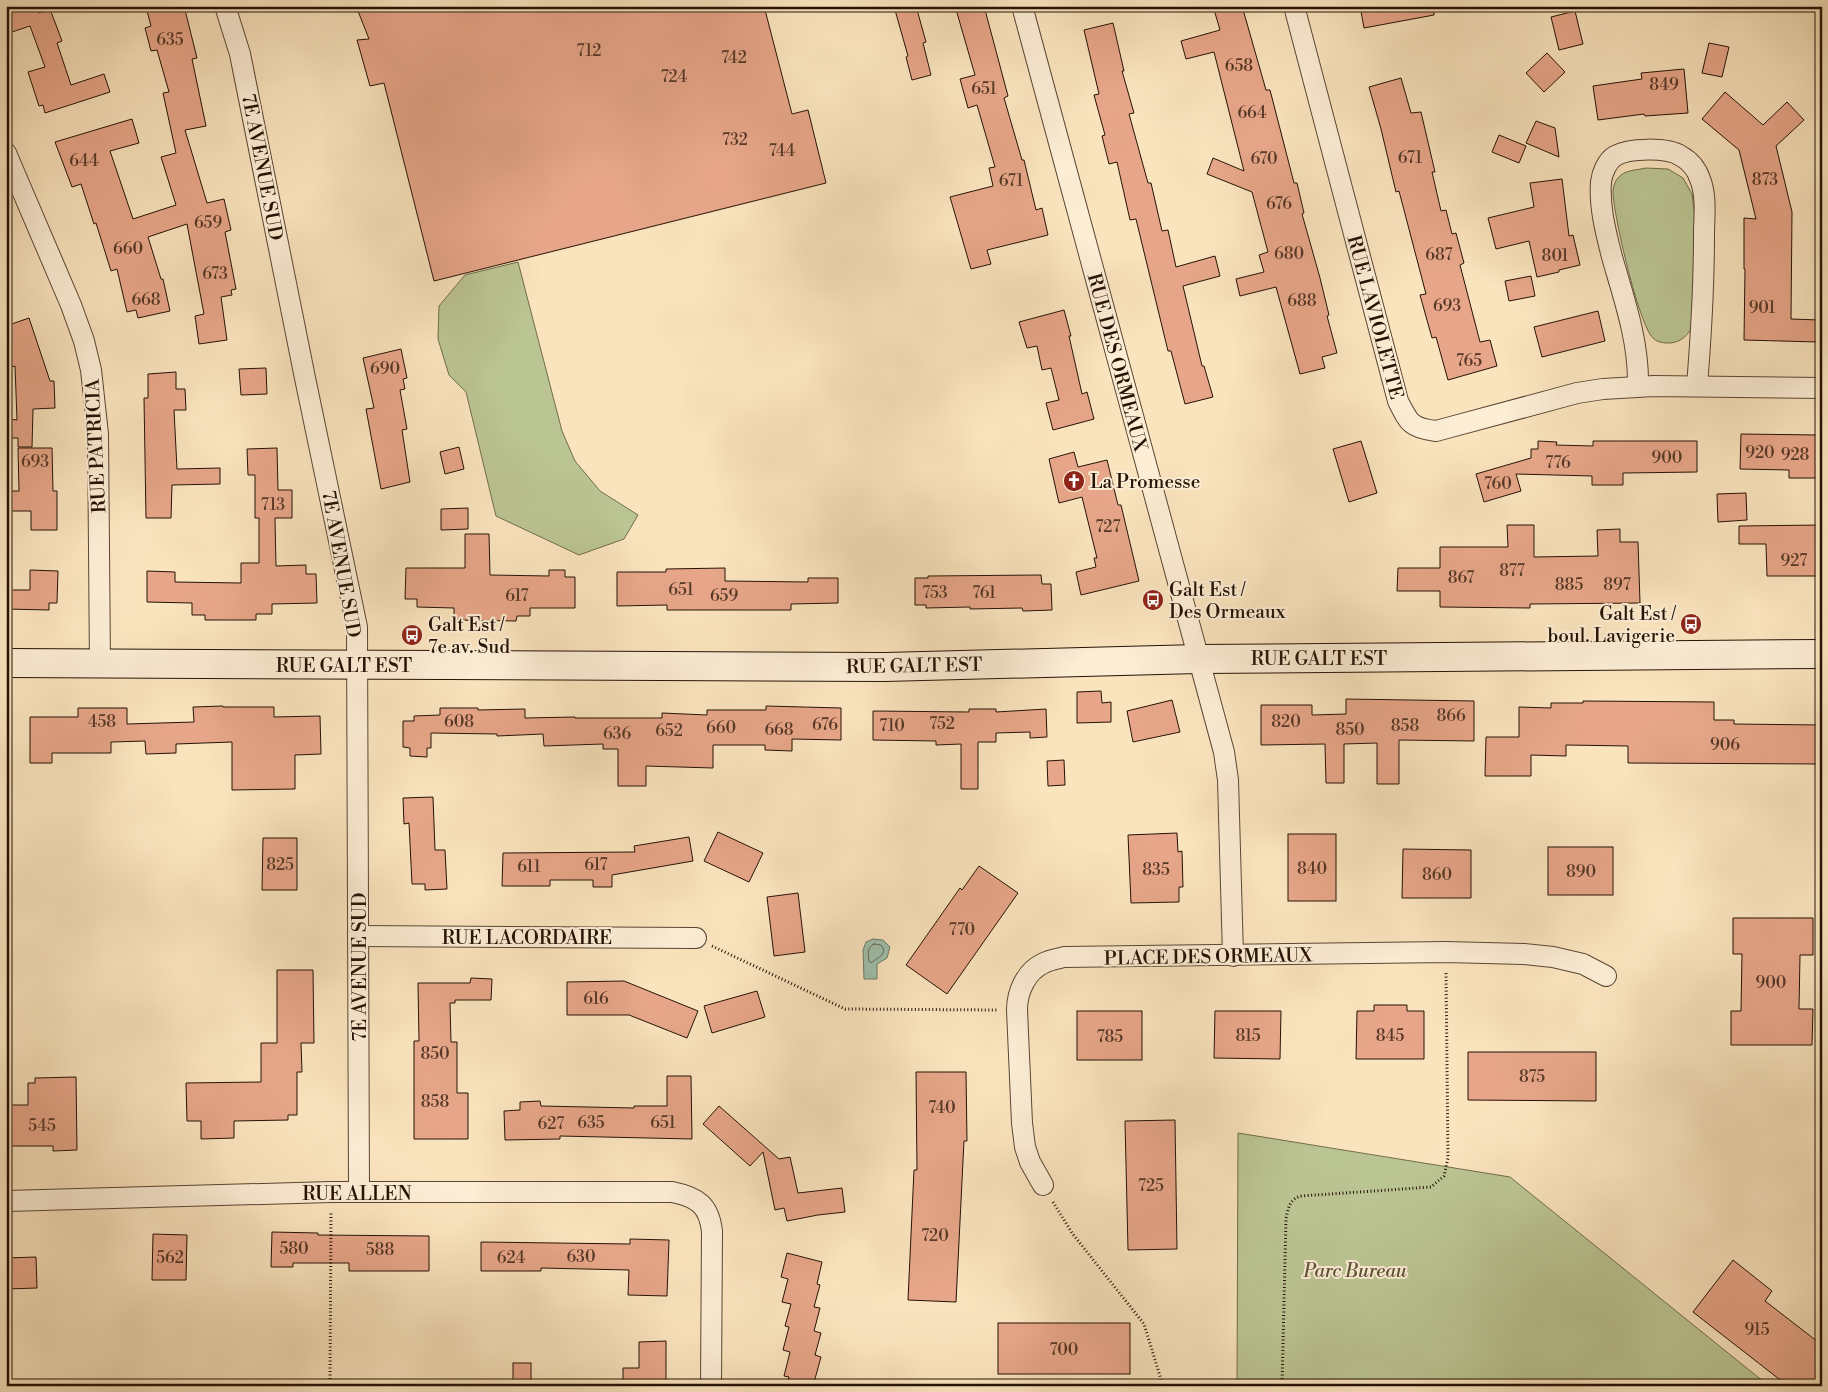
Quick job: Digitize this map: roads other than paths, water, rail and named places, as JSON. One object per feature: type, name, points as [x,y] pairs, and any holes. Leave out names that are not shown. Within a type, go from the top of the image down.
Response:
[{"type":"main road","name":"RUE GALT EST","points":[[6,663],[100,665],[358,664],[885,667],[1198,659],[1822,654]]},
{"type":"street","name":"7E AVENUE SUD","points":[[225,6],[240,54],[357,627],[359,1192]]},
{"type":"street","name":"RUE DES ORMEAUX","points":[[1022,6],[1224,752],[1228,780],[1233,956]]},
{"type":"street","name":"RUE LAVIOLETTE","points":[[1294,6],[1398,401],[1407,419],[1420,429],[1436,431],[1603,389],[1638,386],[1822,388]]},
{"type":"street","points":[[1638,386],[1637,354],[1633,334],[1604,226],[1601,181],[1606,167],[1614,156],[1630,151],[1652,150],[1669,151],[1681,155],[1693,166],[1701,179],[1704,197],[1704,304],[1697,386]]},
{"type":"street","name":"RUE PATRICIA","points":[[6,153],[71,304],[91,370],[98,434],[100,665]]},
{"type":"street","name":"RUE LACORDAIRE","points":[[358,936],[696,938]]},
{"type":"street","name":"PLACE DES ORMEAUX","points":[[1043,1184],[1030,1162],[1025,1146],[1022,1123],[1017,1000],[1022,985],[1034,969],[1044,962],[1064,957],[1446,952],[1524,954],[1553,957],[1582,964],[1606,976]]},
{"type":"street","name":"RUE ALLEN","points":[[6,1201],[331,1192],[672,1192],[690,1196],[704,1206],[711,1218],[711,1386]]},
{"type":"water","points":[[873,939],[883,940],[890,947],[887,958],[877,964],[877,979],[864,979],[863,950],[866,942]]},
{"type":"place","name":"La Promesse","points":[[1074,481]]},
{"type":"place","name":"Galt Est / Des Ormeaux","points":[[1153,600]]},
{"type":"place","name":"Galt Est / boul. Lavigerie","points":[[1691,624]]},
{"type":"place","name":"Galt Est / 7e av. Sud","points":[[412,635]]},
{"type":"park label","name":"Parc Bureau","points":[[1355,1270]]}]
